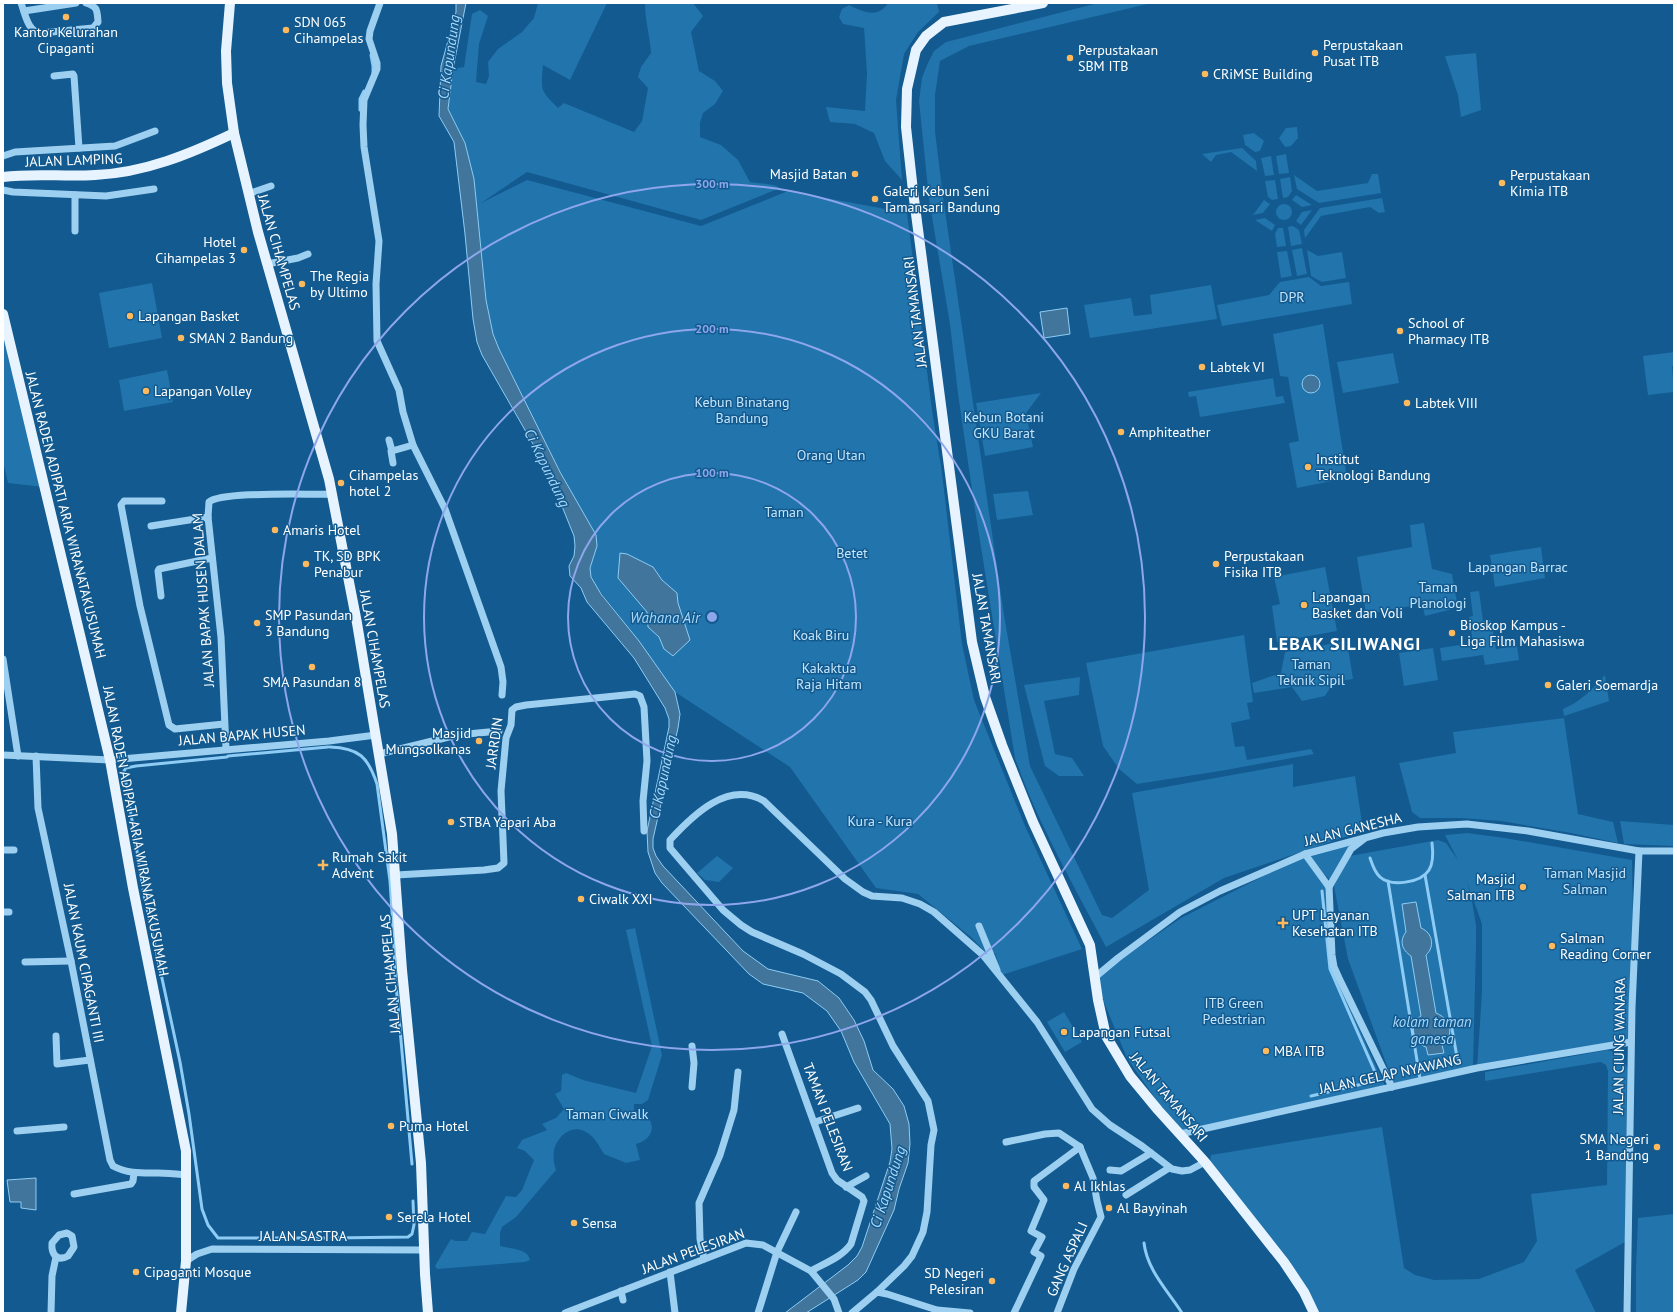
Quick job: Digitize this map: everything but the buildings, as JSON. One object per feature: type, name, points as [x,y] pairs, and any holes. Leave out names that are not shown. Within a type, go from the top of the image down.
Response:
[{"type":"main road","name":"JALAN CIHAMPELAS","points":[[230,3],[226,51],[227,83],[234,133],[248,194],[267,264],[332,494],[357,623],[392,834],[402,970],[421,1163],[423,1250],[428,1313]]},
{"type":"main road","name":"JALAN TAMANSARI","points":[[1044,3],[944,22],[926,36],[916,50],[907,89],[906,127],[972,642],[985,697],[1002,745],[1033,822],[1090,945],[1094,978],[1102,1019],[1106,1036],[1112,1048],[1130,1076],[1205,1162],[1284,1262],[1304,1292],[1314,1313]]},
{"type":"main road","name":"JALAN LAMPING","points":[[3,177],[43,174],[94,175],[140,170],[200,149],[234,133]]},
{"type":"main road","name":"JALAN RADEN ADIPATI ARIA WIRANATAKUSUMAH","points":[[3,314],[110,760],[132,888],[186,1151],[186,1261],[181,1313]]},
{"type":"street","points":[[21,3],[31,29],[36,33],[93,28],[98,22],[96,9],[94,5],[86,3]]},
{"type":"street","points":[[24,12],[76,3]]},
{"type":"street","points":[[380,3],[370,31],[369,39],[377,62],[377,69],[364,100],[363,125],[364,147],[379,241],[376,284],[376,331],[379,346],[399,390],[403,412],[413,445],[445,509],[472,585],[500,667],[503,682],[502,695]]},
{"type":"street","points":[[54,76],[74,75],[78,148]]},
{"type":"street","points":[[3,156],[15,152],[115,146],[155,131]]},
{"type":"street","points":[[248,194],[271,186]]},
{"type":"street","points":[[3,190],[13,192],[106,196],[154,189]]},
{"type":"street","points":[[75,195],[75,231]]},
{"type":"street","points":[[267,264],[298,258],[308,254]]},
{"type":"street","points":[[389,440],[393,463]]},
{"type":"street","points":[[392,451],[413,445]]},
{"type":"street","name":"JALAN BAPAK HUSEN DALAM","points":[[226,749],[221,637],[208,517],[209,502],[231,496],[332,494]]},
{"type":"street","points":[[162,501],[128,500],[124,501],[121,505],[140,606],[170,725],[175,729],[224,724]]},
{"type":"street","points":[[151,526],[208,517]]},
{"type":"street","points":[[161,596],[158,577],[159,569],[212,558]]},
{"type":"street","points":[[3,659],[7,702],[18,752]]},
{"type":"street","name":"JARRDIN","points":[[396,875],[484,870],[498,868],[504,863],[501,791],[506,738],[511,725],[512,710],[516,707],[526,705],[635,694],[640,696],[644,707],[647,761],[642,801],[644,831]]},
{"type":"street","points":[[379,754],[457,734],[499,731]]},
{"type":"street","name":"JALAN BAPAK HUSEN","points":[[3,755],[18,752],[36,756],[110,760],[329,741],[376,735]]},
{"type":"street","name":"JALAN KAUM CIPAGANTI III","points":[[36,756],[38,808],[71,961],[110,1160],[113,1166],[120,1170],[134,1174]]},
{"type":"street","points":[[852,1313],[904,1266],[912,1256],[923,1232],[927,1212],[934,1130],[928,1101],[893,1046],[871,1000],[854,982],[829,967],[752,932],[741,925],[723,910],[676,856],[670,848],[670,840],[696,813],[706,806],[732,796],[754,795],[764,801],[846,879],[862,892],[872,896],[902,898],[920,904],[934,912],[983,955],[1037,1022],[1092,1109],[1110,1125],[1151,1153],[1169,1168],[1182,1171],[1195,1168],[1205,1162]]},
{"type":"street","name":"JALAN GANESHA","points":[[1094,978],[1118,958],[1180,912],[1220,891],[1305,854],[1367,836],[1418,827],[1466,824],[1528,831],[1640,851],[1674,851]]},
{"type":"street","points":[[1367,836],[1351,849],[1329,887],[1332,955],[1334,967],[1392,1087]]},
{"type":"street","points":[[3,850],[14,850]]},
{"type":"street","name":"JALAN CIUNG WANARA","points":[[1627,1313],[1631,1042],[1640,851]]},
{"type":"street","points":[[1305,854],[1329,887]]},
{"type":"street","points":[[979,926],[997,967],[998,974]]},
{"type":"street","points":[[25,962],[71,961]]},
{"type":"street","name":"TAMAN PELESIRAN","points":[[782,1034],[815,1122],[832,1173],[837,1180],[862,1197],[864,1201],[847,1250],[838,1257],[811,1271]]},
{"type":"street","points":[[56,1036],[58,1064],[90,1060]]},
{"type":"street","name":"JALAN GELAP NYAWANG","points":[[1180,1134],[1477,1068],[1631,1042]]},
{"type":"street","points":[[692,1046],[694,1063],[692,1087]]},
{"type":"street","points":[[704,1259],[700,1239],[699,1203],[720,1155],[731,1118],[738,1072]]},
{"type":"street","points":[[815,1122],[858,1108]]},
{"type":"street","points":[[17,1131],[64,1127]]},
{"type":"street","points":[[1006,1142],[1045,1134],[1059,1133],[1080,1146],[1034,1181],[1034,1187],[1044,1200],[1031,1231],[1042,1237],[1034,1252],[1041,1256],[1014,1313]]},
{"type":"street","name":"GANG ASPALI","points":[[1057,1313],[1074,1269],[1101,1217],[1093,1178],[1080,1146]]},
{"type":"street","points":[[1110,1170],[1121,1171],[1151,1153]]},
{"type":"street","points":[[1126,1195],[1169,1168]]},
{"type":"street","points":[[74,1194],[131,1184],[134,1174],[159,1173],[186,1175]]},
{"type":"street","points":[[846,1187],[866,1176]]},
{"type":"street","points":[[758,1313],[777,1252],[796,1212]]},
{"type":"street","name":"JALAN PELESIRAN","points":[[566,1313],[746,1243],[763,1245],[811,1271],[834,1299],[839,1313]]},
{"type":"street","name":"JALAN SASTRA","points":[[186,1261],[197,1254],[212,1249],[423,1250]]},
{"type":"street","points":[[51,1313],[52,1276],[56,1257]]},
{"type":"street","points":[[670,1272],[674,1313]]},
{"type":"street","points":[[621,1291],[623,1300]]},
{"type":"street","points":[[877,1292],[937,1310],[970,1313]]},
{"type":"green space","name":"Kebun Binatang Bandung","points":[[538,3],[607,3],[570,80],[543,65],[543,90],[558,108],[564,103],[634,132],[642,121],[648,88],[638,77],[641,67],[651,53],[645,4],[693,3],[703,16],[691,32],[699,71],[715,81],[723,91],[715,104],[703,113],[700,123],[700,137],[721,145],[738,160],[750,182],[770,184],[780,188],[701,220],[527,172],[481,203],[527,180],[701,226],[788,191],[907,213],[932,410],[942,473],[962,644],[974,700],[1025,826],[1082,949],[1002,975],[995,953],[988,955],[972,938],[918,894],[876,888],[790,767],[675,692],[639,641],[590,577],[590,568],[596,535],[560,472],[493,334],[486,300],[474,179],[465,143],[448,110],[453,69],[464,67],[472,14],[480,10],[488,16],[479,44],[476,82],[486,84],[489,76],[488,62],[498,49],[522,32],[534,18]]},
{"type":"green space","points":[[888,3],[937,3],[939,12],[918,32],[904,54],[896,100],[902,180],[885,161],[874,133],[855,124],[830,122],[826,107],[865,111],[867,73],[864,28],[843,24],[839,17],[842,9],[849,5],[865,12],[875,13],[884,8]]},
{"type":"green space","points":[[1098,3],[1152,3],[969,46],[940,61],[935,95],[935,131],[943,197],[1004,615],[1030,766],[1102,915],[1112,918],[1149,890],[1132,793],[1293,764],[1293,787],[1355,776],[1362,823],[1354,834],[1224,878],[1106,947],[1045,831],[1015,758],[975,510],[958,394],[950,324],[929,199],[919,101],[922,78],[927,65],[934,51],[946,42]]},
{"type":"green space","points":[[1476,53],[1481,110],[1461,117],[1458,95],[1445,56]]},
{"type":"green space","points":[[1297,127],[1298,138],[1291,146],[1285,147],[1279,138],[1286,128]]},
{"type":"green space","points":[[1254,133],[1264,141],[1260,151],[1255,152],[1245,145],[1243,135]]},
{"type":"green space","points":[[1242,148],[1256,161],[1257,171],[1231,152],[1216,155],[1211,162],[1202,154]]},
{"type":"green space","points":[[1286,154],[1289,173],[1279,174],[1276,156]]},
{"type":"green space","points":[[1271,156],[1274,175],[1265,176],[1261,158]]},
{"type":"green space","points":[[1372,174],[1378,174],[1381,193],[1319,203],[1297,189],[1294,175],[1317,191],[1368,183]]},
{"type":"green space","points":[[1290,177],[1292,191],[1288,197],[1283,198],[1280,179]]},
{"type":"green space","points":[[1275,180],[1278,199],[1272,200],[1268,197],[1265,181]]},
{"type":"green space","points":[[1296,195],[1312,205],[1302,207],[1292,200]]},
{"type":"green space","points":[[1382,198],[1385,212],[1379,213],[1370,207],[1321,216],[1305,238],[1304,230],[1320,208]]},
{"type":"green space","points":[[1264,200],[1270,204],[1263,213],[1253,215]]},
{"type":"green space","points":[[1281,204],[1287,204],[1292,209],[1290,218],[1287,220],[1281,220],[1276,215],[1276,209]]},
{"type":"green space","points":[[1312,210],[1301,225],[1296,221],[1302,212]]},
{"type":"green space","points":[[1265,218],[1275,225],[1272,231],[1255,220]]},
{"type":"green space","points":[[1293,226],[1299,230],[1302,244],[1291,246],[1288,227]]},
{"type":"green space","points":[[1278,228],[1283,228],[1286,246],[1277,247],[1275,234]]},
{"type":"green space","points":[[1302,248],[1307,274],[1297,276],[1292,250]]},
{"type":"green space","points":[[1307,250],[1318,256],[1342,252],[1346,278],[1322,282],[1311,276]]},
{"type":"green space","points":[[1287,251],[1292,276],[1281,278],[1277,252]]},
{"type":"green space","name":"DPR","points":[[1309,277],[1321,286],[1349,282],[1352,304],[1222,326],[1217,305],[1269,295],[1280,282]]},
{"type":"green space","name":"Lapangan Basket","points":[[152,283],[162,338],[109,348],[99,293]]},
{"type":"green space","points":[[1211,285],[1217,319],[1090,338],[1084,305],[1131,298],[1134,316],[1152,314],[1150,295]]},
{"type":"green space","points":[[1323,324],[1347,478],[1297,488],[1289,443],[1299,441],[1288,377],[1280,376],[1273,334]]},
{"type":"green space","points":[[3,332],[43,487],[8,483],[3,461]]},
{"type":"green space","points":[[1674,352],[1674,366],[1672,366],[1674,392],[1648,395],[1643,356]]},
{"type":"green space","points":[[1393,353],[1399,383],[1343,393],[1337,362]]},
{"type":"green space","name":"Lapangan Volley","points":[[167,370],[173,402],[124,411],[119,380]]},
{"type":"green space","points":[[1273,378],[1276,397],[1283,396],[1285,403],[1200,417],[1196,396],[1189,397],[1188,392]]},
{"type":"green space","name":"Kebun Botani GKU Barat","points":[[1041,393],[1026,413],[1033,447],[985,456],[976,403]]},
{"type":"green space","points":[[1028,491],[1033,515],[997,520],[993,494]]},
{"type":"green space","name":"Taman Planologi","points":[[1424,523],[1432,569],[1452,574],[1457,602],[1449,610],[1425,616],[1422,604],[1366,614],[1357,557],[1412,547],[1410,525]]},
{"type":"green space","name":"Lapangan Barrac","points":[[1541,547],[1545,578],[1495,587],[1490,555]]},
{"type":"green space","name":"Lapangan Basket dan Voli","points":[[1325,567],[1337,631],[1277,642],[1272,606],[1280,604],[1274,577]]},
{"type":"green space","points":[[1479,591],[1483,621],[1491,620],[1496,649],[1517,646],[1519,660],[1485,665],[1483,655],[1442,661],[1440,648],[1473,643],[1469,617],[1473,616],[1470,592]]},
{"type":"green space","points":[[1244,635],[1253,702],[1247,703],[1250,719],[1231,723],[1235,747],[1244,746],[1247,760],[1311,749],[1314,754],[1137,784],[1119,769],[1103,746],[1086,663]]},
{"type":"green space","name":"Taman Teknik Sipil","points":[[1347,641],[1353,679],[1334,682],[1325,696],[1302,701],[1292,687],[1254,693],[1252,683],[1281,673],[1285,652]]},
{"type":"green space","points":[[1433,648],[1438,680],[1404,686],[1399,653]]},
{"type":"green space","points":[[1605,675],[1609,701],[1564,716],[1563,709],[1586,695]]},
{"type":"green space","points":[[1080,677],[1079,695],[1044,701],[1055,754],[1072,758],[1084,776],[1059,776],[1045,766],[1024,685]]},
{"type":"green space","points":[[1564,718],[1578,814],[1613,822],[1618,843],[1501,821],[1461,818],[1420,818],[1412,812],[1399,763],[1456,753],[1453,732]]},
{"type":"green space","points":[[1620,821],[1674,825],[1674,846],[1624,844]]},
{"type":"green space","name":"Taman Masjid Salman","points":[[1467,833],[1505,838],[1632,860],[1634,973],[1631,1042],[1477,1068],[1482,992],[1482,924],[1466,879],[1471,895],[1476,925],[1473,1066],[1395,1083],[1393,1082],[1348,959],[1334,886],[1350,856],[1438,840],[1446,843],[1458,860],[1445,835]]},
{"type":"green space","points":[[1350,845],[1331,881],[1307,856]]},
{"type":"green space","name":"ITB Green Pedestrian","points":[[1305,855],[1326,887],[1332,968],[1385,1086],[1180,1134],[1127,1058],[1094,978],[1181,918]]},
{"type":"green space","points":[[717,856],[733,868],[719,882],[705,880],[697,873]]},
{"type":"green space","name":"Taman Ciwalk","points":[[635,928],[662,1055],[648,1100],[642,1104],[634,1104],[634,1111],[642,1113],[647,1117],[651,1122],[652,1127],[648,1137],[636,1144],[640,1160],[626,1163],[604,1154],[592,1136],[581,1130],[570,1130],[561,1136],[555,1146],[554,1161],[556,1170],[516,1217],[502,1227],[500,1233],[500,1246],[522,1251],[529,1256],[530,1260],[525,1262],[437,1269],[435,1266],[451,1239],[455,1241],[467,1241],[472,1232],[485,1234],[506,1196],[516,1197],[522,1190],[534,1160],[525,1151],[517,1148],[522,1140],[547,1130],[542,1124],[556,1118],[564,1109],[555,1094],[561,1091],[562,1075],[566,1073],[583,1080],[636,1093],[652,1046],[626,930]]},
{"type":"green space","name":"Lapangan Futsal","points":[[1064,1012],[1082,1042],[1065,1052],[1047,1022]]},
{"type":"green space","points":[[1607,1050],[1621,1055],[1627,1069],[1625,1242],[1575,1270],[1596,1313],[1310,1313],[1290,1261],[1210,1163],[1211,1155],[1382,1127],[1404,1268],[1415,1275],[1434,1280],[1479,1279],[1524,1262],[1537,1241],[1531,1194],[1607,1185],[1608,1071],[1606,1065],[1601,1062],[1485,1081],[1485,1072]]},
{"type":"green space","points":[[1674,1214],[1674,1313],[1636,1313],[1638,1218]]},
{"type":"water","name":"Ci Kapundung","points":[[456,3],[466,3],[453,69],[448,109],[465,143],[474,179],[486,300],[493,334],[560,472],[596,535],[597,546],[590,568],[591,577],[601,594],[639,641],[675,692],[680,714],[653,839],[653,848],[656,856],[663,866],[743,951],[768,969],[818,981],[839,998],[854,1020],[864,1041],[873,1070],[893,1089],[904,1106],[909,1124],[910,1144],[908,1163],[899,1189],[894,1210],[866,1272],[858,1280],[806,1313],[785,1313],[848,1265],[857,1256],[862,1247],[890,1162],[892,1149],[890,1124],[854,1062],[841,1031],[827,1011],[803,993],[763,984],[749,974],[662,883],[655,873],[648,852],[647,831],[669,727],[669,719],[665,708],[634,658],[587,602],[581,588],[570,576],[569,566],[574,556],[575,546],[574,536],[553,484],[533,444],[482,355],[477,342],[473,319],[454,142],[439,116],[441,66],[456,12]]},
{"type":"water","points":[[1067,308],[1070,334],[1044,338],[1040,312]]},
{"type":"water","points":[[1311,375],[1317,378],[1320,384],[1317,390],[1311,393],[1305,390],[1302,384],[1305,378]]},
{"type":"water","name":"Wahana Air","points":[[620,553],[627,554],[653,567],[662,580],[677,593],[678,603],[690,640],[673,656],[664,649],[659,637],[648,627],[647,612],[618,578]]},
{"type":"water","name":"kolam taman ganesa","points":[[1416,902],[1421,928],[1428,933],[1432,944],[1426,955],[1436,1013],[1445,1019],[1450,1028],[1449,1037],[1442,1045],[1444,1053],[1428,1055],[1426,1047],[1415,1038],[1413,1028],[1417,1019],[1421,1016],[1411,956],[1405,951],[1402,945],[1406,932],[1402,904]]},
{"type":"water","points":[[36,1178],[36,1210],[21,1208],[21,1202],[10,1202],[7,1180]]},
{"type":"waterway","points":[[371,55],[373,73]]},
{"type":"waterway","points":[[360,110],[360,99],[364,91]]},
{"type":"waterway","points":[[228,756],[328,747]]},
{"type":"waterway","points":[[330,747],[348,749],[361,756],[370,767],[377,784],[390,881],[394,942]]},
{"type":"waterway","points":[[142,882],[124,771],[126,768],[227,757]]},
{"type":"waterway","points":[[1370,858],[1377,873],[1385,880],[1398,883],[1413,881],[1420,878],[1431,867],[1433,856],[1432,843]]},
{"type":"waterway","points":[[1425,875],[1458,1063]]},
{"type":"waterway","points":[[1388,881],[1420,1079]]},
{"type":"waterway","points":[[143,890],[180,1062],[189,1114],[202,1209],[208,1225],[218,1238],[327,1238]]},
{"type":"waterway","points":[[1311,1096],[1371,1082],[1375,1078],[1375,1072],[1330,969],[1322,891]]},
{"type":"waterway","points":[[394,944],[395,973],[412,1164]]},
{"type":"waterway","points":[[332,1238],[408,1237],[412,1234],[414,1225],[413,1201]]},
{"type":"waterway","points":[[1144,1243],[1149,1262],[1159,1280],[1182,1313]]},
{"type":"place","name":"Kantor Kelurahan Cipaganti","points":[[66,17]]},
{"type":"place","name":"SDN 065 Cihampelas","points":[[286,30]]},
{"type":"place","name":"Perpustakaan Pusat ITB","points":[[1315,53]]},
{"type":"place","name":"Perpustakaan SBM ITB","points":[[1070,58]]},
{"type":"place","name":"CRiMSE Building","points":[[1205,74]]},
{"type":"place","name":"Masjid Batan","points":[[855,174]]},
{"type":"place","name":"Perpustakaan Kimia ITB","points":[[1502,183]]},
{"type":"place","name":"Galeri Kebun Seni Tamansari Bandung","points":[[875,199]]},
{"type":"place","name":"Hotel Cihampelas 3","points":[[244,250]]},
{"type":"place","name":"The Regia by Ultimo","points":[[302,284]]},
{"type":"place","name":"Lapangan Basket","points":[[130,316]]},
{"type":"place","name":"School of Pharmacy ITB","points":[[1400,331]]},
{"type":"place","name":"SMAN 2 Bandung","points":[[181,338]]},
{"type":"place","name":"Labtek VI","points":[[1202,367]]},
{"type":"place","name":"Lapangan Volley","points":[[146,391]]},
{"type":"place","name":"Labtek VIII","points":[[1407,403]]},
{"type":"place","name":"Amphiteather","points":[[1121,432]]},
{"type":"place","name":"Institut Teknologi Bandung","points":[[1308,467]]},
{"type":"place","name":"Cihampelas hotel 2","points":[[341,483]]},
{"type":"place","name":"Amaris Hotel","points":[[275,530]]},
{"type":"place","name":"TK, SD BPK Penabur","points":[[306,564]]},
{"type":"place","name":"Perpustakaan Fisika ITB","points":[[1216,564]]},
{"type":"place","name":"Lapangan Basket dan Voli","points":[[1304,605]]},
{"type":"place","name":"SMP Pasundan 3 Bandung","points":[[257,623]]},
{"type":"place","name":"Bioskop Kampus - Liga Film Mahasiswa","points":[[1452,633]]},
{"type":"place","name":"SMA Pasundan 8","points":[[312,667]]},
{"type":"place","name":"Galeri Soemardja","points":[[1548,685]]},
{"type":"place","name":"Masjid Mungsolkanas","points":[[479,741]]},
{"type":"place","name":"STBA Yapari Aba","points":[[451,822]]},
{"type":"place","name":"Rumah Sakit Advent","points":[[323,865]]},
{"type":"place","name":"Masjid Salman ITB","points":[[1523,887]]},
{"type":"place","name":"Ciwalk XXI","points":[[581,899]]},
{"type":"place","name":"UPT Layanan Kesehatan ITB","points":[[1283,923]]},
{"type":"place","name":"Salman Reading Corner","points":[[1552,946]]},
{"type":"place","name":"Lapangan Futsal","points":[[1064,1032]]},
{"type":"place","name":"MBA ITB","points":[[1266,1051]]},
{"type":"place","name":"Puma Hotel","points":[[391,1126]]},
{"type":"place","name":"SMA Negeri 1 Bandung","points":[[1657,1147]]},
{"type":"place","name":"Al Ikhlas","points":[[1066,1186]]},
{"type":"place","name":"Al Bayyinah","points":[[1109,1208]]},
{"type":"place","name":"Serela Hotel","points":[[389,1217]]},
{"type":"place","name":"Sensa","points":[[574,1223]]},
{"type":"place","name":"Cipaganti Mosque","points":[[136,1272]]},
{"type":"place","name":"SD Negeri Pelesiran","points":[[992,1281]]},
{"type":"district","name":"LEBAK SILIWANGI","points":[[1345,644]]},
{"type":"park label","name":"Orang Utan","points":[[831,455]]},
{"type":"park label","name":"Taman","points":[[784,512]]},
{"type":"park label","name":"Betet","points":[[852,553]]},
{"type":"park label","name":"Koak Biru","points":[[821,635]]},
{"type":"park label","name":"Kakaktua Raja Hitam","points":[[829,676]]},
{"type":"park label","name":"Kura - Kura","points":[[880,821]]}]
